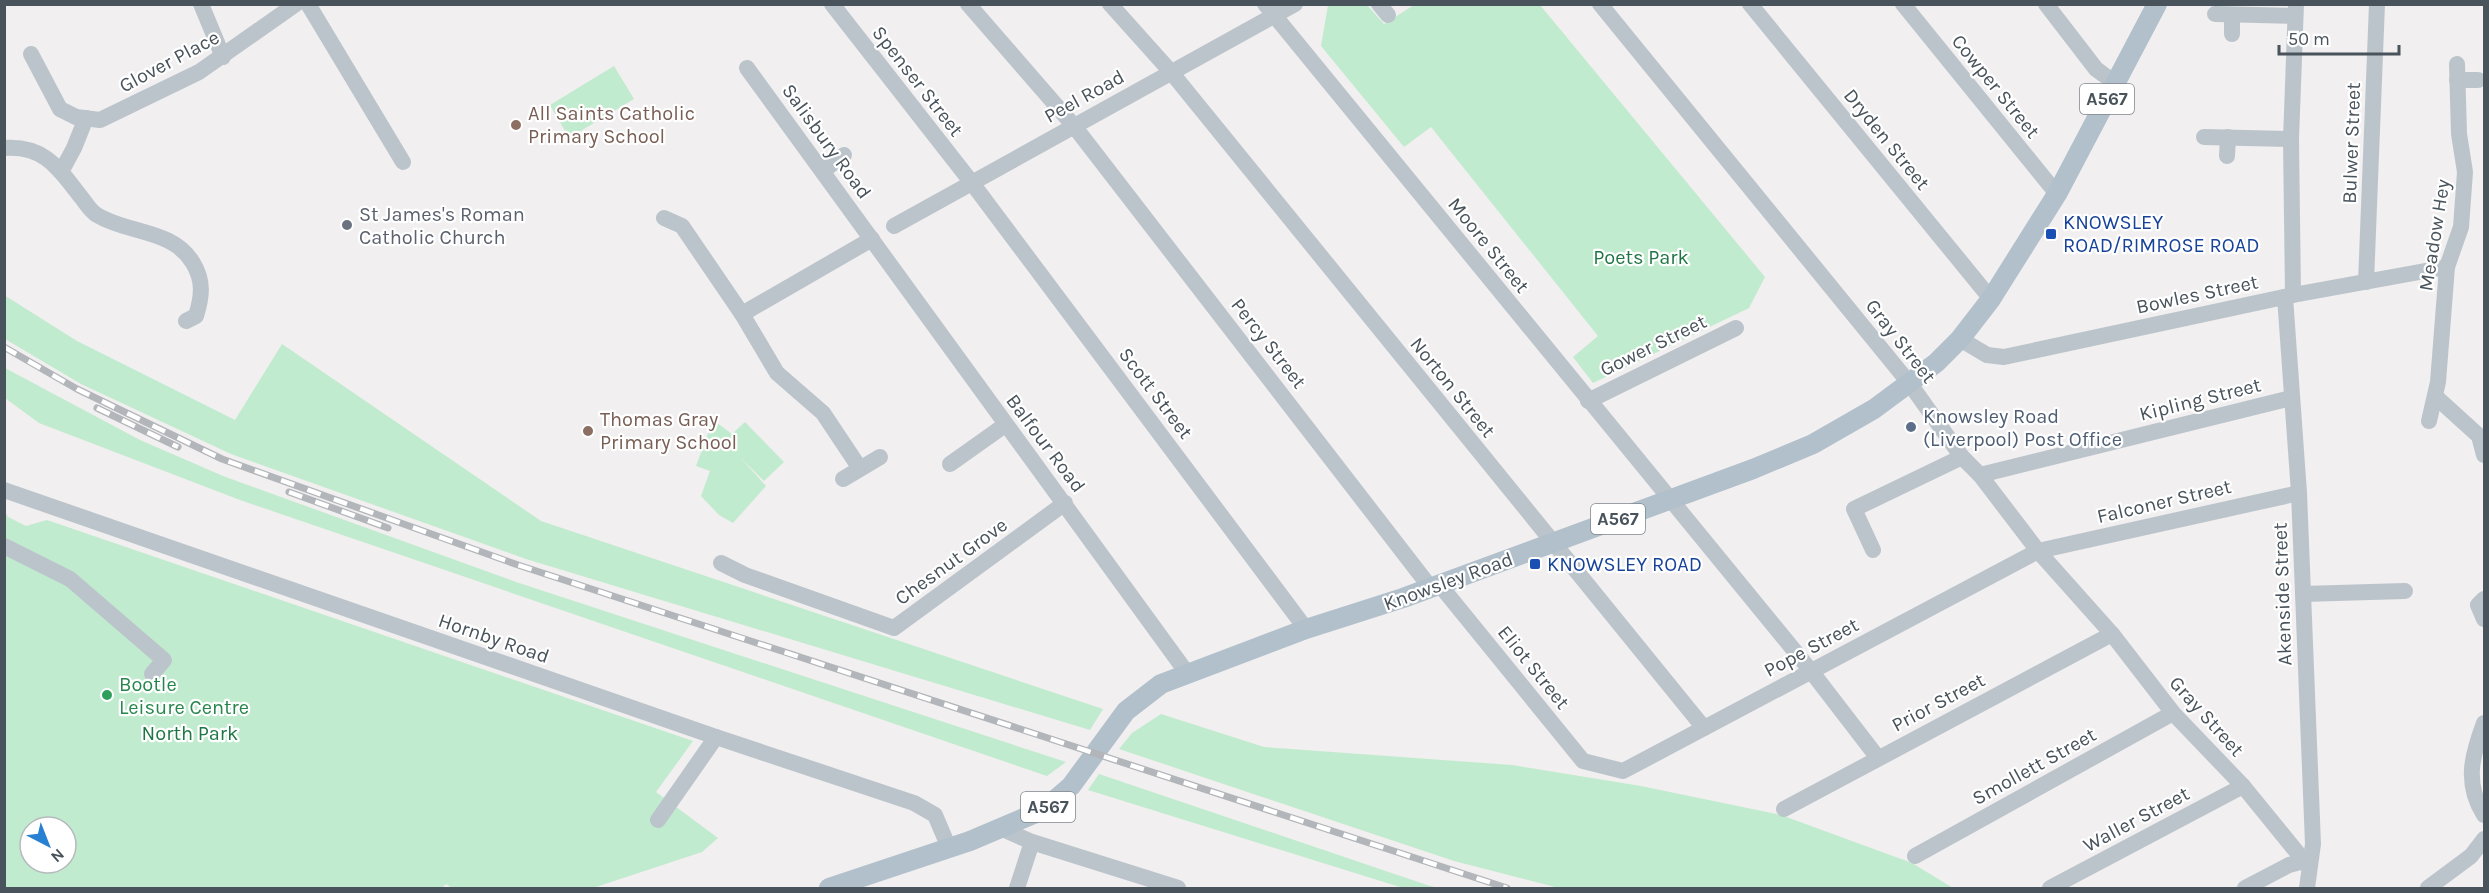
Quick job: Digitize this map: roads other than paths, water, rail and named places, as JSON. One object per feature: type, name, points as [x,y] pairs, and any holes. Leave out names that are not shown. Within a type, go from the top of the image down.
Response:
[{"type":"main road","name":"Knowsley Road","points":[[829,888],[949,849],[1043,810],[1063,795],[1134,702],[1161,684],[1187,672],[1306,629],[1671,500],[1813,444],[1910,384],[1960,339],[1991,299],[2057,194],[2157,4]]},
{"type":"street","points":[[201,4],[223,57]]},
{"type":"street","name":"Glover Place","points":[[86,118],[100,120],[200,72],[296,4]]},
{"type":"street","points":[[308,4],[403,162]]},
{"type":"street","name":"Spenser Street","points":[[831,4],[972,183]]},
{"type":"street","name":"Percy Street","points":[[968,4],[1074,126],[1435,585]]},
{"type":"street","name":"Norton Street","points":[[1110,4],[1171,72],[1704,728]]},
{"type":"street","name":"Peel Road","points":[[894,226],[1171,72],[1270,10],[1295,4]]},
{"type":"street","name":"Gray Street","points":[[1600,4],[1910,384],[1962,457],[1980,475],[2038,551],[2112,634],[2173,712],[2243,786],[2307,864]]},
{"type":"street","name":"Dryden Street","points":[[1750,4],[1991,299]]},
{"type":"street","name":"Cowper Street","points":[[1903,4],[2057,194]]},
{"type":"street","points":[[2046,4],[2096,69],[2115,83]]},
{"type":"street","name":"Bulwer Street","points":[[2366,282],[2377,4]]},
{"type":"street","name":"Moore Street","points":[[1270,10],[1811,671],[1878,758]]},
{"type":"street","points":[[2232,34],[2224,14],[2296,10]]},
{"type":"street","name":"Akenside Street","points":[[2296,10],[2291,139],[2289,296],[2291,398],[2299,493],[2313,844],[2307,864],[2307,888]]},
{"type":"street","points":[[31,54],[60,109],[86,118],[61,172]]},
{"type":"street","name":"Salisbury Road","points":[[747,68],[872,239]]},
{"type":"street","name":"Meadow Hey","points":[[2429,421],[2436,397],[2447,267],[2461,227],[2465,172],[2459,134],[2457,72],[2478,80]]},
{"type":"street","points":[[2204,137],[2291,139]]},
{"type":"street","points":[[2227,156],[2228,137]]},
{"type":"street","points":[[4,148],[33,151],[50,159],[94,213],[112,222],[169,240],[186,252],[200,274],[202,297],[196,316],[186,321]]},
{"type":"street","points":[[823,171],[844,155]]},
{"type":"street","name":"Scott Street","points":[[972,183],[1306,629]]},
{"type":"street","points":[[664,218],[682,226],[742,314],[777,373],[823,413],[859,467]]},
{"type":"street","points":[[742,314],[872,239]]},
{"type":"street","name":"Balfour Road","points":[[872,239],[1005,425],[1065,503],[1187,672]]},
{"type":"street","name":"Bowles Street","points":[[1960,339],[1987,355],[2004,357],[2289,296],[2447,267]]},
{"type":"street","name":"Gower Street","points":[[1588,400],[1736,328]]},
{"type":"street","points":[[2436,397],[2479,436],[2484,455]]},
{"type":"street","name":"Kipling Street","points":[[1980,475],[2291,398]]},
{"type":"street","points":[[950,464],[1005,425]]},
{"type":"street","points":[[843,479],[859,467],[880,457]]},
{"type":"street","points":[[1873,550],[1854,509],[1962,457]]},
{"type":"street","name":"Hornby Road","points":[[4,490],[716,737],[914,803],[935,815],[949,849]]},
{"type":"street","name":"Falconer Street","points":[[2038,551],[2299,493]]},
{"type":"street","name":"Chesnut Grove","points":[[721,563],[745,575],[894,628],[1065,503]]},
{"type":"street","points":[[4,546],[70,579],[164,660],[152,674]]},
{"type":"street","name":"Pope Street","points":[[1602,767],[1623,771],[2038,551]]},
{"type":"street","name":"Eliot Street","points":[[1435,585],[1583,761],[1602,767]]},
{"type":"street","points":[[2303,594],[2405,591]]},
{"type":"street","points":[[2484,599],[2478,605],[2484,619]]},
{"type":"street","name":"Prior Street","points":[[1784,809],[2112,634]]},
{"type":"street","name":"Smollett Street","points":[[1915,856],[2173,712]]},
{"type":"street","points":[[2484,723],[2471,757],[2475,800],[2484,815]]},
{"type":"street","points":[[658,820],[716,737]]},
{"type":"street","name":"Waller Street","points":[[2050,888],[2243,786]]},
{"type":"street","points":[[1000,828],[1032,842],[1146,883],[1178,888]]},
{"type":"street","points":[[2428,888],[2471,856],[2484,839]]},
{"type":"street","points":[[1017,888],[1032,842]]},
{"type":"street","points":[[2245,888],[2289,865],[2307,864]]},
{"type":"railway","points":[[4,347],[77,389],[222,459],[518,565],[1507,888]]},
{"type":"railway","points":[[97,408],[178,447]]},
{"type":"railway","points":[[289,492],[388,528]]},
{"type":"place","name":"All Saints Catholic Primary School","points":[[516,125]]},
{"type":"place","name":"St James's Roman Catholic Church","points":[[347,225]]},
{"type":"place","name":"KNOWSLEY ROAD/RIMROSE ROAD","points":[[2051,234]]},
{"type":"place","name":"Knowsley Road (Liverpool) Post Office","points":[[1911,427]]},
{"type":"place","name":"Thomas Gray Primary School","points":[[588,431]]},
{"type":"place","name":"KNOWSLEY ROAD","points":[[1535,564]]},
{"type":"place","name":"Bootle Leisure Centre","points":[[107,695]]},
{"type":"park label","name":"Poets Park","points":[[1641,257]]},
{"type":"park label","name":"North Park","points":[[190,733]]}]
